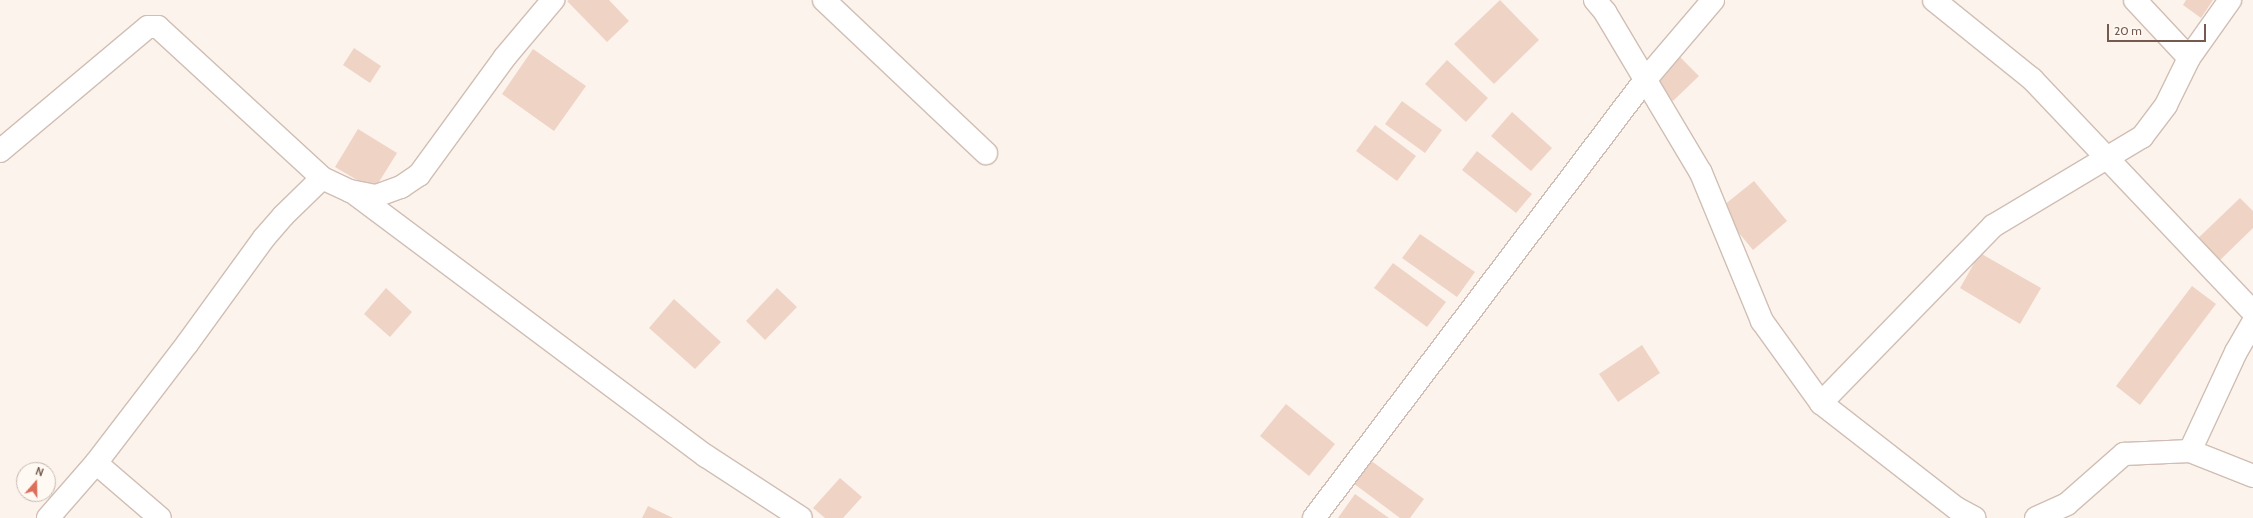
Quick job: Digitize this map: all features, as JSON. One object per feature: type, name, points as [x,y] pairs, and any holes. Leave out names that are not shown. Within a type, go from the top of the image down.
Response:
[{"type":"street","points":[[350,191],[376,196],[401,187],[419,175],[505,57],[553,0]]},
{"type":"street","points":[[824,0],[986,153]]},
{"type":"street","points":[[1595,0],[1605,12],[1701,173],[1762,321],[1820,403],[1956,508],[1975,518]]},
{"type":"street","points":[[1314,518],[1645,80],[1713,0]]},
{"type":"street","points":[[1934,0],[2032,79],[2108,157],[2253,312]]},
{"type":"street","points":[[2135,0],[2189,58]]},
{"type":"street","points":[[1820,403],[1993,226],[2142,136],[2166,105],[2189,58],[2230,0]]},
{"type":"street","points":[[0,151],[148,27],[158,27],[322,178],[350,191],[706,456],[801,518]]},
{"type":"street","points":[[48,518],[96,463],[187,344],[264,238],[283,216],[322,178]]},
{"type":"street","points":[[2190,451],[2236,352],[2253,323]]},
{"type":"street","points":[[2036,518],[2067,504],[2124,454],[2190,451],[2253,476]]},
{"type":"street","points":[[96,463],[160,518]]},
{"type":"building","points":[[609,0],[629,21],[607,42],[567,1]]},
{"type":"building","points":[[1500,0],[1539,40],[1494,84],[1454,44]]},
{"type":"building","points":[[2186,0],[2213,0],[2201,18],[2183,5]]},
{"type":"building","points":[[354,48],[381,66],[370,83],[343,65]]},
{"type":"building","points":[[533,49],[586,86],[554,131],[502,94]]},
{"type":"building","points":[[1680,57],[1699,76],[1673,101],[1654,83]]},
{"type":"building","points":[[1447,60],[1488,98],[1466,122],[1425,84]]},
{"type":"building","points":[[1402,101],[1442,130],[1425,153],[1385,124]]},
{"type":"building","points":[[1512,112],[1552,148],[1531,171],[1491,136]]},
{"type":"building","points":[[1375,125],[1416,156],[1397,181],[1356,151]]},
{"type":"building","points":[[358,129],[397,153],[374,190],[335,167]]},
{"type":"building","points":[[1477,151],[1532,194],[1516,213],[1462,170]]},
{"type":"building","points":[[1754,181],[1787,221],[1753,250],[1719,209]]},
{"type":"building","points":[[2240,198],[2253,211],[2253,228],[2215,265],[2193,243]]},
{"type":"building","points":[[1420,234],[1475,272],[1457,297],[1402,258]]},
{"type":"building","points":[[1980,253],[2041,288],[2020,324],[1960,288]]},
{"type":"building","points":[[1393,263],[1446,302],[1427,327],[1374,288]]},
{"type":"building","points":[[2192,286],[2216,304],[2140,405],[2116,386]]},
{"type":"building","points":[[386,288],[412,312],[390,337],[364,314]]},
{"type":"building","points":[[777,288],[797,307],[765,340],[746,321]]},
{"type":"building","points":[[674,299],[721,342],[695,369],[649,328]]},
{"type":"building","points":[[1642,345],[1660,373],[1618,402],[1599,374]]},
{"type":"building","points":[[1286,404],[1335,444],[1309,476],[1260,436]]},
{"type":"building","points":[[1370,460],[1424,499],[1410,518],[1400,518],[1353,483]]},
{"type":"building","points":[[840,478],[862,497],[843,518],[825,518],[813,508]]},
{"type":"building","points":[[1355,494],[1389,518],[1338,518]]},
{"type":"building","points":[[648,506],[673,518],[642,518]]}]
